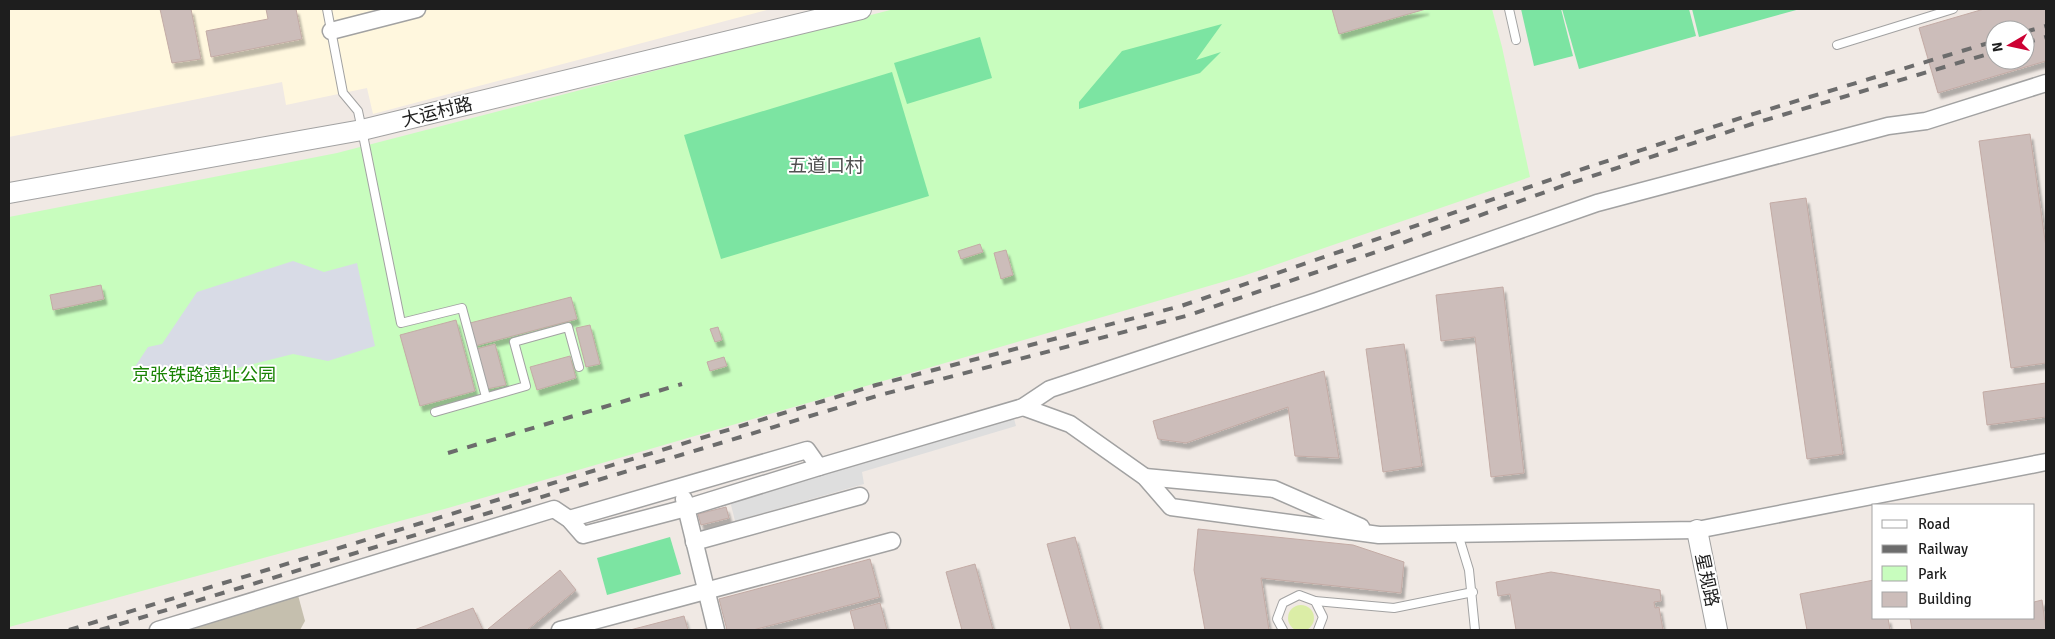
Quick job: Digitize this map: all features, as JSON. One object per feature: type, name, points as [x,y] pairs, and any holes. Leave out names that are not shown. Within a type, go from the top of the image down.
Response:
[{"type":"street","points":[[331,31],[417,9]]},
{"type":"street","name":"大运村路","points":[[9,193],[362,130],[861,9]]},
{"type":"street","points":[[158,630],[554,509],[569,519],[584,535],[686,508],[1023,407],[1050,389],[1317,302],[1597,203],[1888,126],[1926,121],[2046,83]]},
{"type":"street","points":[[1023,407],[1070,424],[1145,477],[1171,508],[1379,535],[1696,530],[2046,462]]},
{"type":"street","points":[[569,519],[807,450],[819,467]]},
{"type":"street","points":[[1145,477],[1274,489],[1379,535]]},
{"type":"street","points":[[681,487],[716,630]]},
{"type":"street","points":[[694,542],[860,496]]},
{"type":"street","name":"星规路","points":[[1696,530],[1717,630]]},
{"type":"street","points":[[560,630],[892,541]]},
{"type":"lane","points":[[327,9],[343,93],[358,112],[402,323],[462,308],[486,397]]},
{"type":"lane","points":[[1509,9],[1516,40]]},
{"type":"lane","points":[[1837,45],[1953,9]]},
{"type":"lane","points":[[435,412],[526,386],[514,342],[568,327],[579,367]]},
{"type":"lane","points":[[1458,534],[1469,570],[1476,630]]},
{"type":"lane","points":[[1282,630],[1277,619],[1283,603],[1299,595],[1315,601],[1394,608],[1472,592]]},
{"type":"lane","points":[[1315,601],[1323,616],[1318,630]]},
{"type":"shaded area","points":[[9,9],[771,9],[373,114],[367,88],[286,105],[282,82],[9,137]]},
{"type":"shaded area","points":[[293,261],[324,272],[357,263],[375,346],[328,361],[293,354],[174,384],[134,368],[148,347],[162,344],[197,292]]},
{"type":"shaded area","points":[[1013,415],[1016,426],[862,472],[864,484],[735,521],[730,501]]},
{"type":"shaded area","points":[[295,584],[305,621],[300,630],[145,630]]},
{"type":"green space","name":"京张铁路遗址公园","points":[[894,9],[1492,9],[1530,177],[1243,276],[448,508],[9,627],[9,217],[337,153]]},
{"type":"green space","points":[[1521,9],[1561,9],[1573,56],[1534,66]]},
{"type":"green space","points":[[1562,9],[1689,9],[1696,36],[1579,69]]},
{"type":"green space","points":[[1692,9],[1800,9],[1699,37]]},
{"type":"green space","points":[[1222,24],[1196,60],[1221,52],[1200,73],[1079,109],[1079,102],[1122,51]]},
{"type":"green space","points":[[980,37],[992,78],[907,104],[894,63]]},
{"type":"green space","points":[[892,72],[929,196],[721,259],[684,135]]},
{"type":"green space","points":[[670,537],[681,574],[607,595],[597,558]]},
{"type":"green space","points":[[1301,605],[1310,609],[1314,618],[1310,627],[1301,631],[1292,627],[1288,618],[1292,609]]},
{"type":"building","points":[[160,9],[191,9],[201,59],[172,63]]},
{"type":"building","points":[[266,9],[296,9],[302,39],[211,57],[206,31],[268,19]]},
{"type":"building","points":[[1332,9],[1426,9],[1339,34]]},
{"type":"building","points":[[1984,9],[2046,9],[2046,61],[2035,64],[2035,20],[1985,20],[1985,70],[2016,70],[1938,93],[1919,28]]},
{"type":"building","points":[[2030,134],[2046,247],[2046,363],[2011,368],[1979,141]]},
{"type":"building","points":[[1806,198],[1843,454],[1807,459],[1770,203]]},
{"type":"building","points":[[980,244],[983,252],[961,259],[958,251]]},
{"type":"building","points":[[1006,250],[1013,275],[1001,279],[994,253]]},
{"type":"building","points":[[101,285],[104,299],[53,310],[50,295]]},
{"type":"building","points":[[1503,287],[1524,473],[1491,477],[1475,337],[1441,341],[1436,295]]},
{"type":"building","points":[[571,297],[577,319],[475,346],[470,323]]},
{"type":"building","points":[[456,320],[475,391],[420,406],[400,335]]},
{"type":"building","points":[[590,325],[600,364],[586,367],[576,328]]},
{"type":"building","points":[[718,327],[722,340],[715,342],[710,329]]},
{"type":"building","points":[[495,344],[506,385],[487,389],[476,349]]},
{"type":"building","points":[[1404,344],[1422,466],[1383,472],[1366,349]]},
{"type":"building","points":[[570,356],[576,378],[537,390],[530,367]]},
{"type":"building","points":[[724,357],[727,366],[710,371],[707,362]]},
{"type":"building","points":[[1324,371],[1339,458],[1295,456],[1288,407],[1186,443],[1158,439],[1153,421]]},
{"type":"building","points":[[2046,383],[2046,417],[1987,425],[1983,392]]},
{"type":"building","points":[[726,507],[729,518],[701,525],[698,514]]},
{"type":"building","points":[[1198,529],[1353,545],[1404,562],[1401,593],[1261,578],[1269,630],[1205,630],[1194,570]]},
{"type":"building","points":[[1075,537],[1101,630],[1071,630],[1047,544]]},
{"type":"building","points":[[870,559],[880,597],[753,630],[727,630],[719,599]]},
{"type":"building","points":[[975,564],[993,630],[962,630],[946,572]]},
{"type":"building","points":[[560,570],[576,590],[527,630],[488,629]]},
{"type":"building","points":[[1551,572],[1660,590],[1661,601],[1654,602],[1655,608],[1659,607],[1663,630],[1516,630],[1510,594],[1498,596],[1496,582]]},
{"type":"building","points":[[1872,580],[1872,619],[1888,619],[1890,630],[1807,630],[1800,594]]},
{"type":"building","points":[[2042,600],[2046,630],[1912,630],[1910,619],[2035,619],[2035,602]]},
{"type":"building","points":[[880,603],[887,630],[855,630],[850,611]]},
{"type":"building","points":[[473,608],[483,630],[414,630]]},
{"type":"building","points":[[684,616],[688,630],[630,630]]},
{"type":"railway","points":[[2035,29],[2046,26]]},
{"type":"railway","points":[[2035,40],[2046,37]]},
{"type":"railway","points":[[69,630],[876,385],[1181,306],[1567,174],[1750,115],[1985,44]]},
{"type":"railway","points":[[100,630],[880,395],[1186,316],[1385,249],[1571,183],[1752,124],[1985,55]]},
{"type":"railway","points":[[448,453],[682,384]]},
{"type":"district","name":"五道口村","points":[[826,166]]}]
